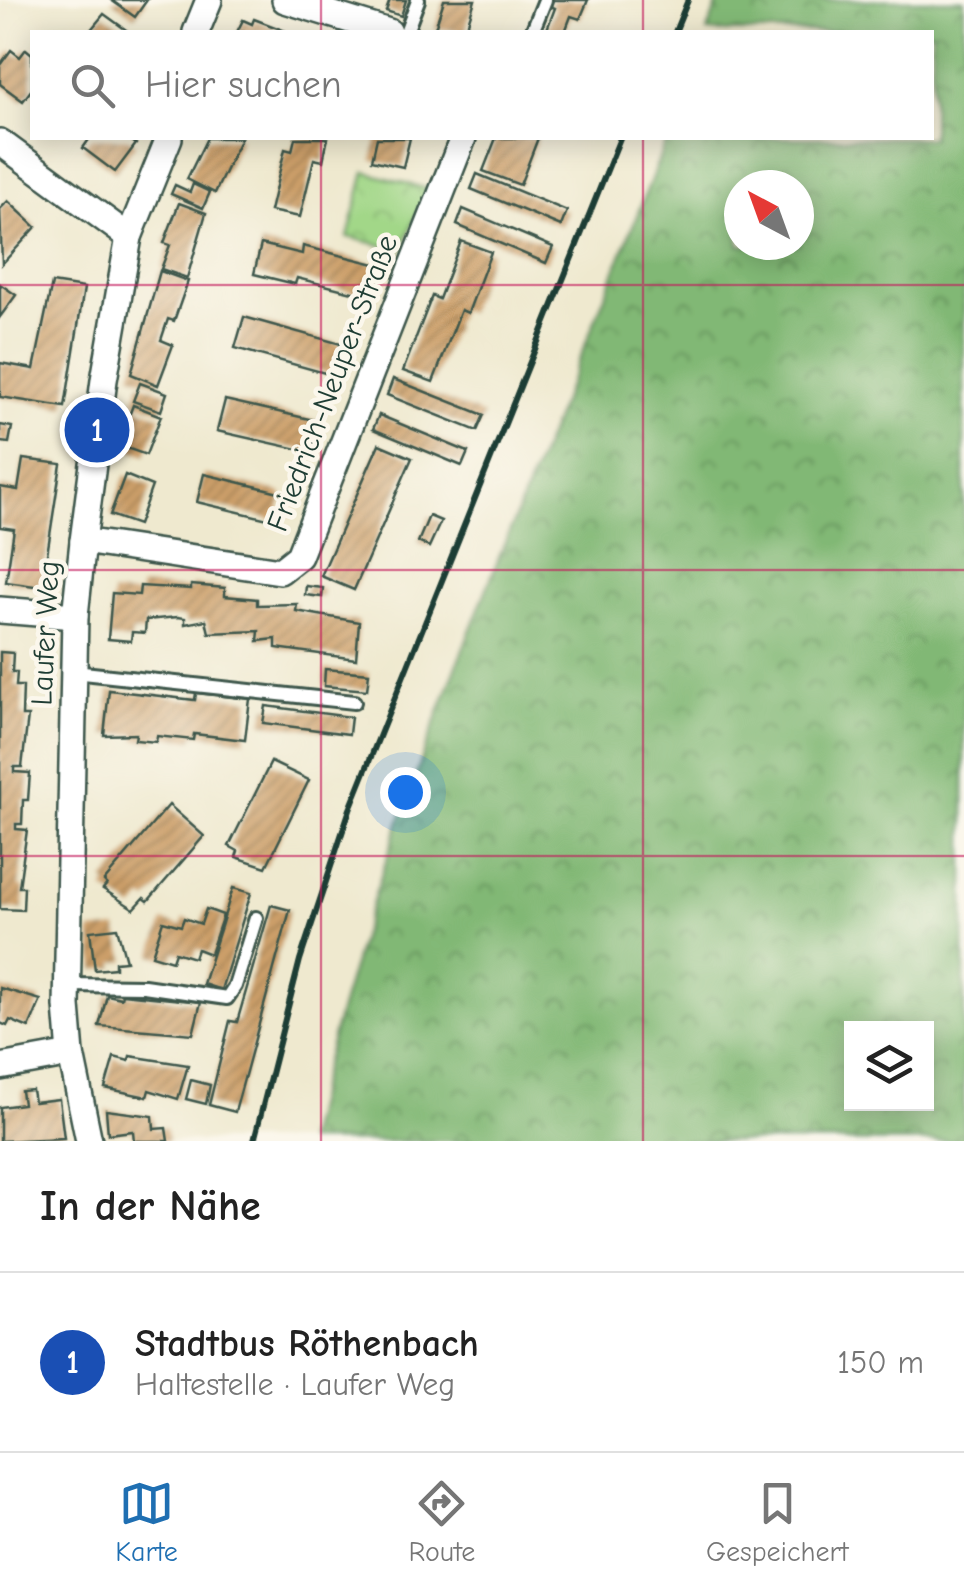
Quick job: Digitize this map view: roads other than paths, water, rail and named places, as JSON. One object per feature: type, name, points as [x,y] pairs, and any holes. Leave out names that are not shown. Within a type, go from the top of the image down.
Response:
[{"type":"street","points":[[197,30],[208,0]]},
{"type":"street","points":[[285,0],[383,30]]},
{"type":"street","name":"Laufer Weg","points":[[89,1141],[72,1054],[68,985],[76,616],[104,380],[129,237],[168,140]]},
{"type":"street","name":"Friedrich-Neuper-Straße","points":[[83,541],[280,570],[299,556],[462,140]]},
{"type":"street","points":[[3,149],[129,237]]},
{"type":"street","points":[[0,610],[76,616]]},
{"type":"street","points":[[0,1066],[72,1054]]},
{"type":"lane","points":[[407,30],[418,0]]},
{"type":"lane","points":[[533,30],[545,0]]},
{"type":"lane","points":[[74,672],[354,702]]},
{"type":"lane","points":[[68,985],[144,986],[227,998],[236,986],[256,918]]},
{"type":"railway","points":[[676,30],[688,0]]},
{"type":"railway","points":[[254,1141],[300,960],[350,809],[619,140]]},
{"type":"place","name":"Stadtbus Röthenbach","points":[[97,430]]}]
